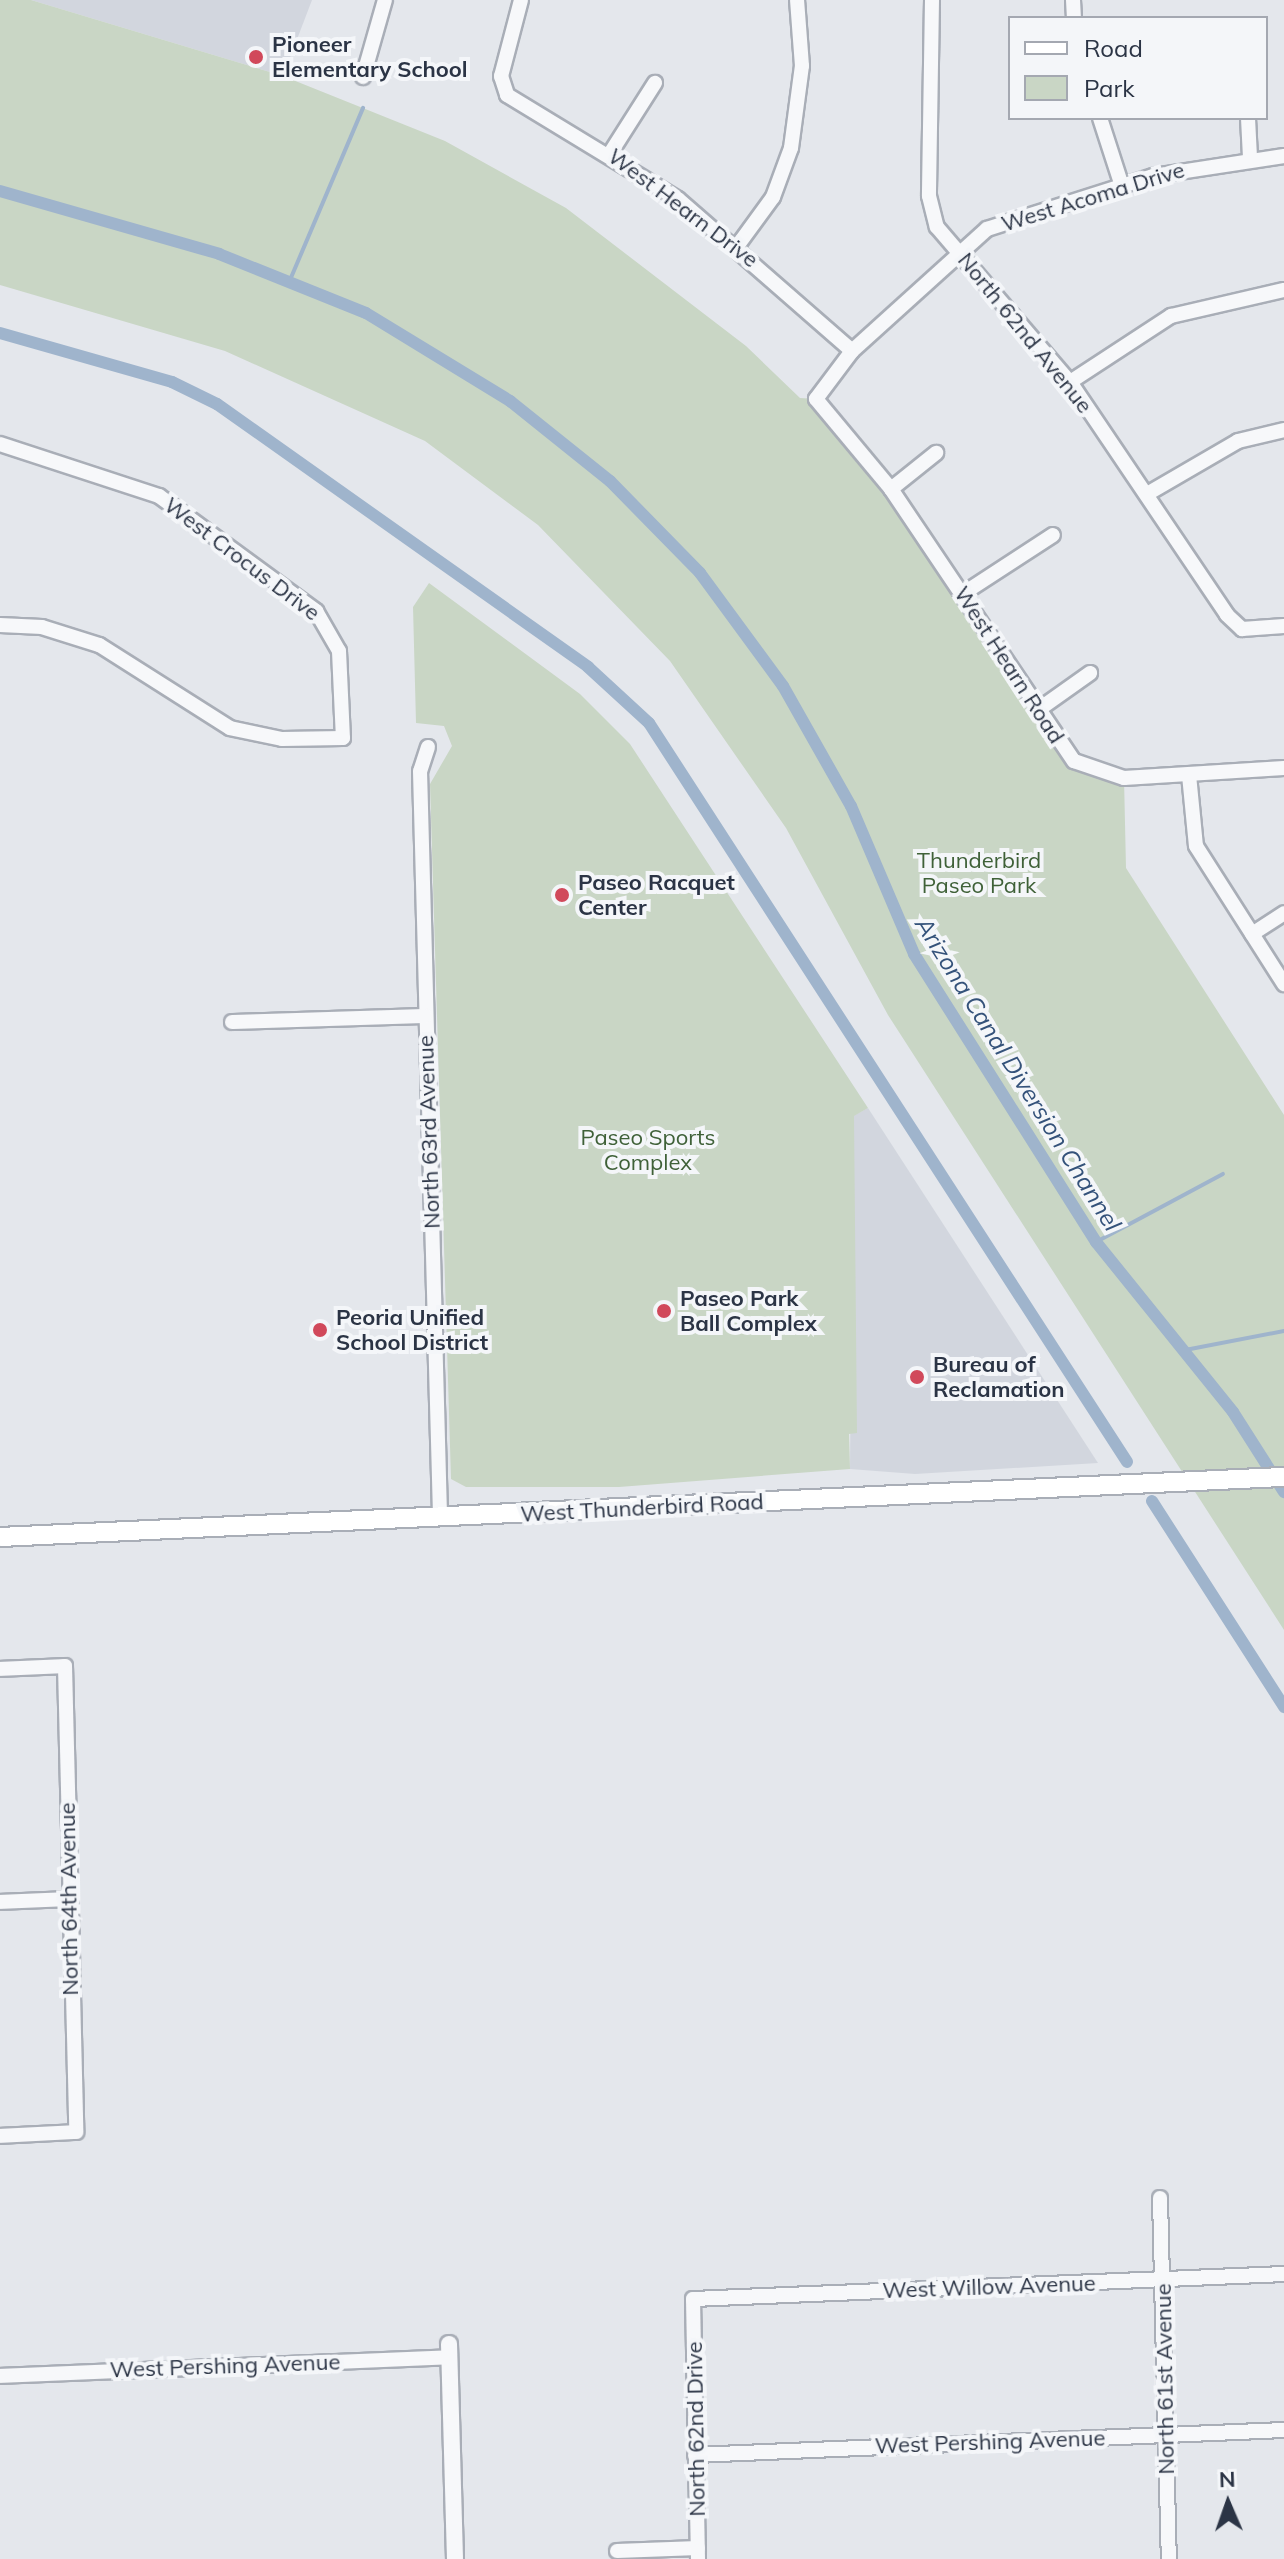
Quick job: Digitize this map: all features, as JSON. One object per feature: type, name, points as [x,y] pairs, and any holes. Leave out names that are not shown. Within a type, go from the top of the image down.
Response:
[{"type":"main road","name":"West Thunderbird Road","points":[[0,1537],[1284,1477]]},
{"type":"street","points":[[363,77],[385,0]]},
{"type":"street","name":"West Hearn Drive","points":[[521,0],[501,86],[611,152],[738,245],[852,351]]},
{"type":"street","points":[[738,245],[773,197],[791,148],[802,66],[797,0]]},
{"type":"street","name":"North 62nd Avenue","points":[[932,0],[930,209],[958,251],[1070,382],[1242,629],[1284,626]]},
{"type":"street","points":[[611,152],[655,83]]},
{"type":"street","points":[[1101,120],[1122,186]]},
{"type":"street","points":[[1248,120],[1250,158]]},
{"type":"street","name":"West Acoma Drive","points":[[816,399],[852,351],[958,251],[1002,223],[1122,186],[1250,158],[1284,156]]},
{"type":"street","points":[[1070,382],[1171,316],[1284,290]]},
{"type":"street","name":"West Hearn Road","points":[[816,399],[891,489],[964,593],[1063,749],[1091,770],[1124,778],[1284,768]]},
{"type":"street","points":[[1147,494],[1238,441],[1284,430]]},
{"type":"street","name":"West Crocus Drive","points":[[0,444],[159,496],[316,611],[339,651],[343,738],[282,739],[230,728],[99,645],[42,627],[0,625]]},
{"type":"street","points":[[891,489],[936,453]]},
{"type":"street","points":[[964,593],[1053,535]]},
{"type":"street","points":[[1038,710],[1090,673]]},
{"type":"street","name":"North 63rd Avenue","points":[[428,747],[420,771],[440,1517]]},
{"type":"street","points":[[1189,775],[1196,846],[1284,984]]},
{"type":"street","points":[[1252,934],[1284,913]]},
{"type":"street","points":[[232,1022],[425,1016]]},
{"type":"street","name":"North 64th Avenue","points":[[0,1669],[65,1666],[68,1899],[76,2132],[0,2136]]},
{"type":"street","points":[[0,1902],[68,1899]]},
{"type":"street","name":"North 61st Avenue","points":[[1160,2198],[1169,2559]]},
{"type":"street","name":"West Willow Avenue","points":[[693,2299],[1284,2274]]},
{"type":"street","name":"North 62nd Drive","points":[[693,2299],[698,2554]]},
{"type":"street","points":[[449,2350],[455,2559]]},
{"type":"street","name":"West Pershing Avenue","points":[[0,2376],[449,2350]]},
{"type":"street","name":"West Pershing Avenue","points":[[695,2455],[1284,2430]]},
{"type":"street","points":[[617,2551],[698,2554]]},
{"type":"shaded area","name":"Pioneer Elementary School","points":[[31,0],[312,0],[283,76]]},
{"type":"shaded area","points":[[868,1108],[1098,1463],[915,1474],[850,1469],[853,1116]]},
{"type":"green space","name":"Thunderbird Paseo Park","points":[[0,0],[31,0],[283,76],[445,141],[566,208],[746,346],[800,398],[816,399],[891,489],[1063,749],[1124,778],[1126,868],[1284,1115],[1284,1630],[888,1015],[786,828],[670,661],[538,525],[425,441],[225,351],[0,285]]},
{"type":"green space","name":"Paseo Sports Complex","points":[[429,583],[580,694],[630,744],[868,1108],[854,1116],[857,1433],[849,1434],[850,1469],[619,1487],[466,1487],[451,1479],[430,784],[452,746],[444,726],[416,723],[413,607]]},
{"type":"waterway","points":[[290,280],[363,108]]},
{"type":"waterway","name":"Arizona Canal Diversion Channel","points":[[0,191],[219,254],[366,313],[510,401],[610,481],[700,573],[783,686],[851,806],[914,954],[1096,1242],[1233,1412],[1284,1492]]},
{"type":"waterway","points":[[0,333],[172,382],[217,404],[588,667],[649,723],[1127,1462]]},
{"type":"waterway","points":[[1096,1242],[1223,1174]]},
{"type":"waterway","points":[[1180,1351],[1284,1331]]},
{"type":"waterway","points":[[1152,1501],[1284,1707]]},
{"type":"place","name":"Pioneer Elementary School","points":[[256,57]]},
{"type":"place","name":"Paseo Racquet Center","points":[[562,895]]},
{"type":"place","name":"Paseo Park Ball Complex","points":[[664,1311]]},
{"type":"place","name":"Peoria Unified School District","points":[[320,1330]]},
{"type":"place","name":"Bureau of Reclamation","points":[[917,1377]]}]
